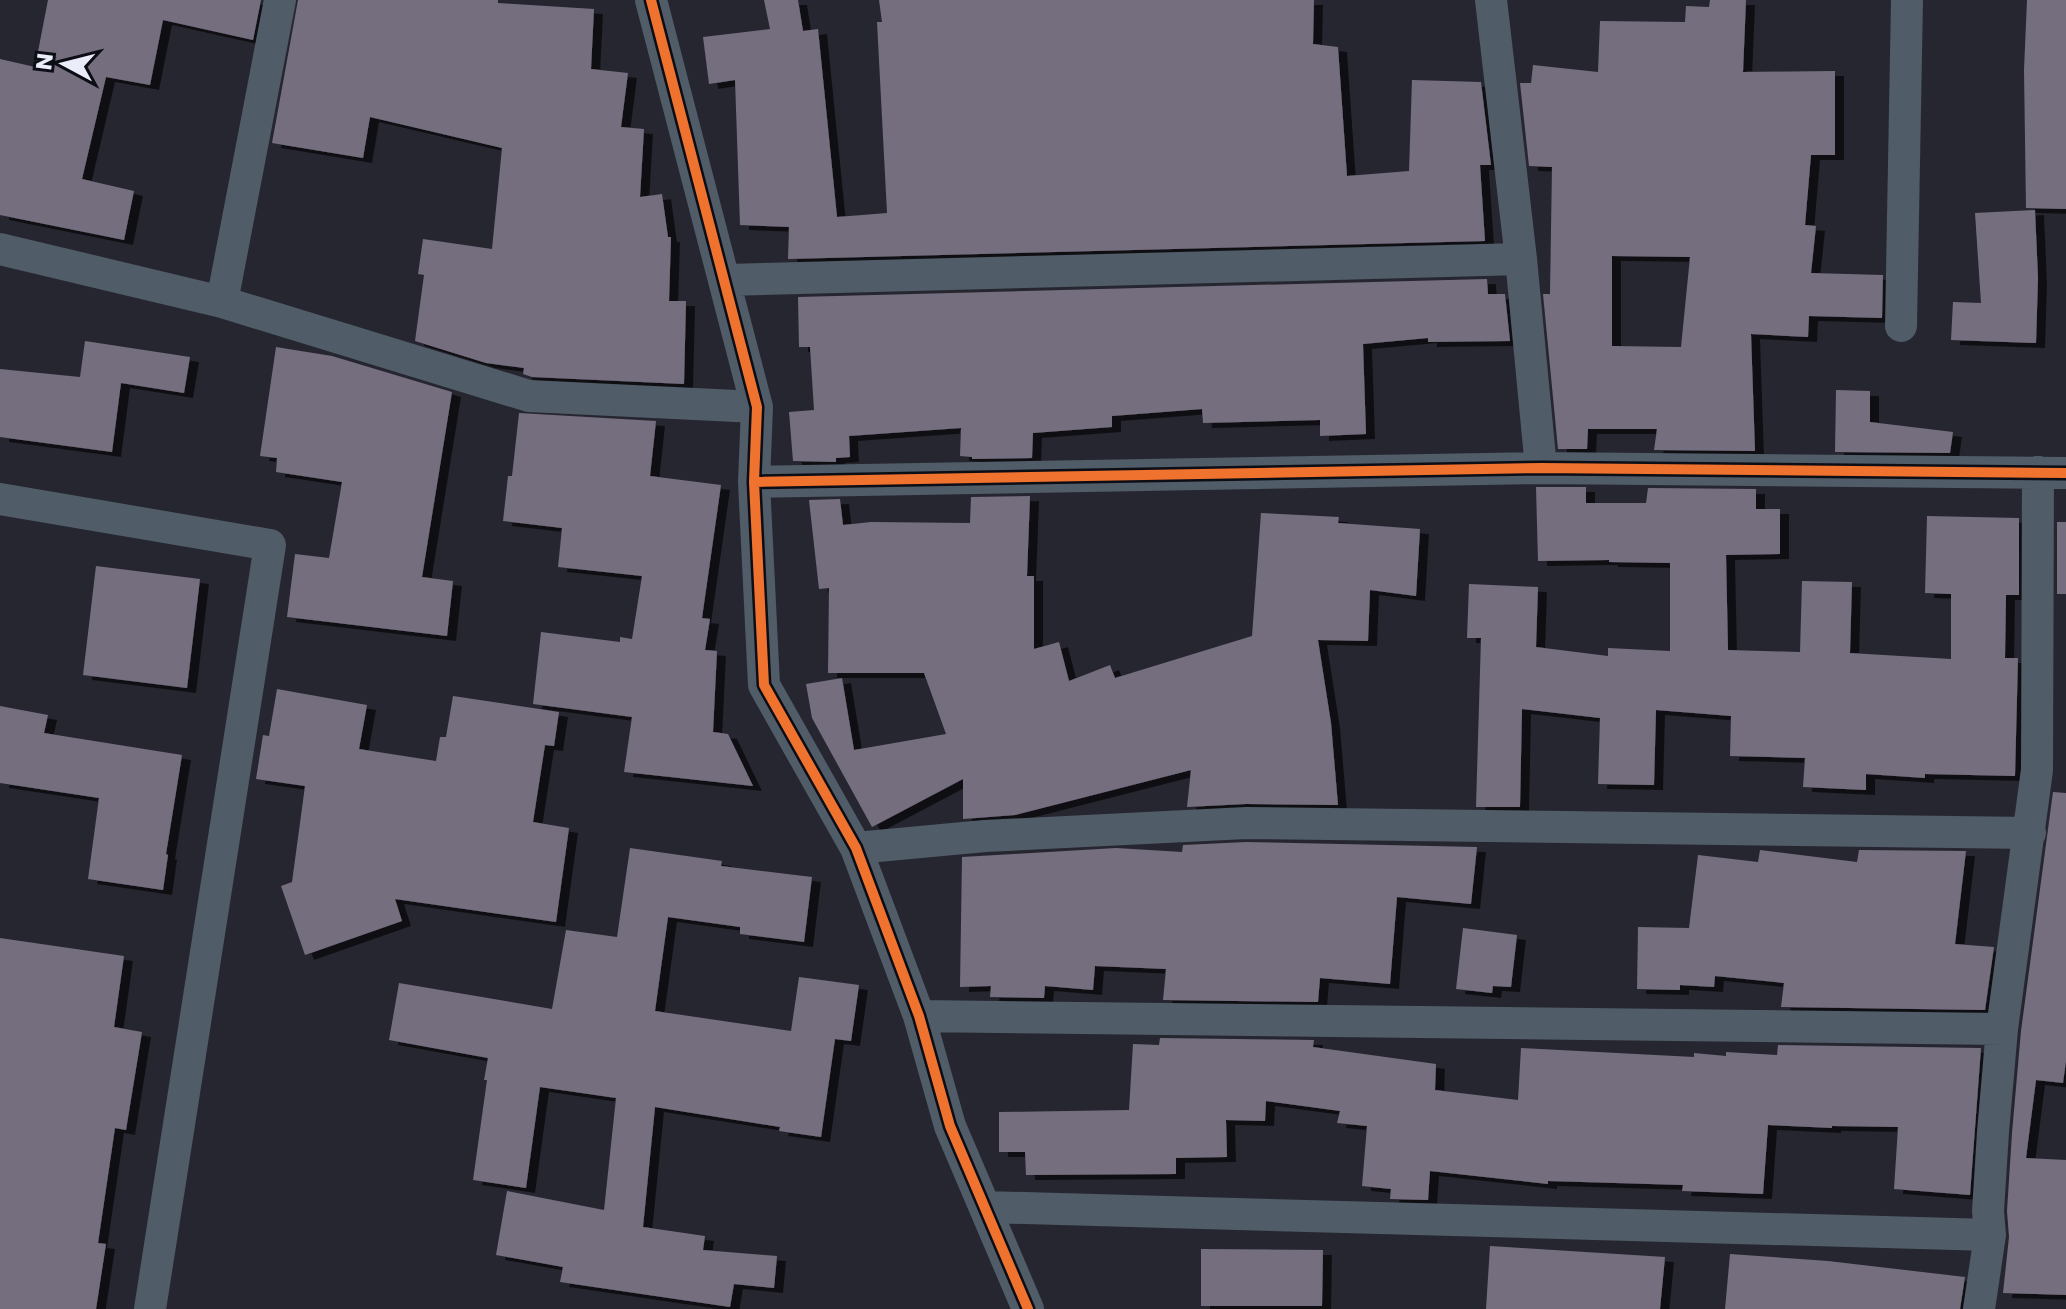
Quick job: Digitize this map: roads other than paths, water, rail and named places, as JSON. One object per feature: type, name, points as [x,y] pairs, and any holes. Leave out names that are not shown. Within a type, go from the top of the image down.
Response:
[{"type":"street","points":[[222,302],[280,0]]},
{"type":"street","points":[[651,0],[757,407],[754,482],[764,685],[856,848],[919,1016],[950,1126],[1028,1309]]},
{"type":"street","points":[[1491,0],[1541,468]]},
{"type":"street","points":[[1901,326],[1907,0]]},
{"type":"street","points":[[0,249],[222,302],[529,396],[757,407]]},
{"type":"street","points":[[726,280],[1521,259]]},
{"type":"street","points":[[754,482],[1541,468],[2052,472],[2037,770],[2002,1029],[1988,1211],[1990,1235],[1979,1309]]},
{"type":"street","points":[[0,499],[270,545],[150,1309]]},
{"type":"street","points":[[856,848],[985,836],[1246,823],[2030,833]]},
{"type":"street","points":[[919,1016],[2002,1029]]},
{"type":"street","points":[[985,1207],[1990,1235]]}]
